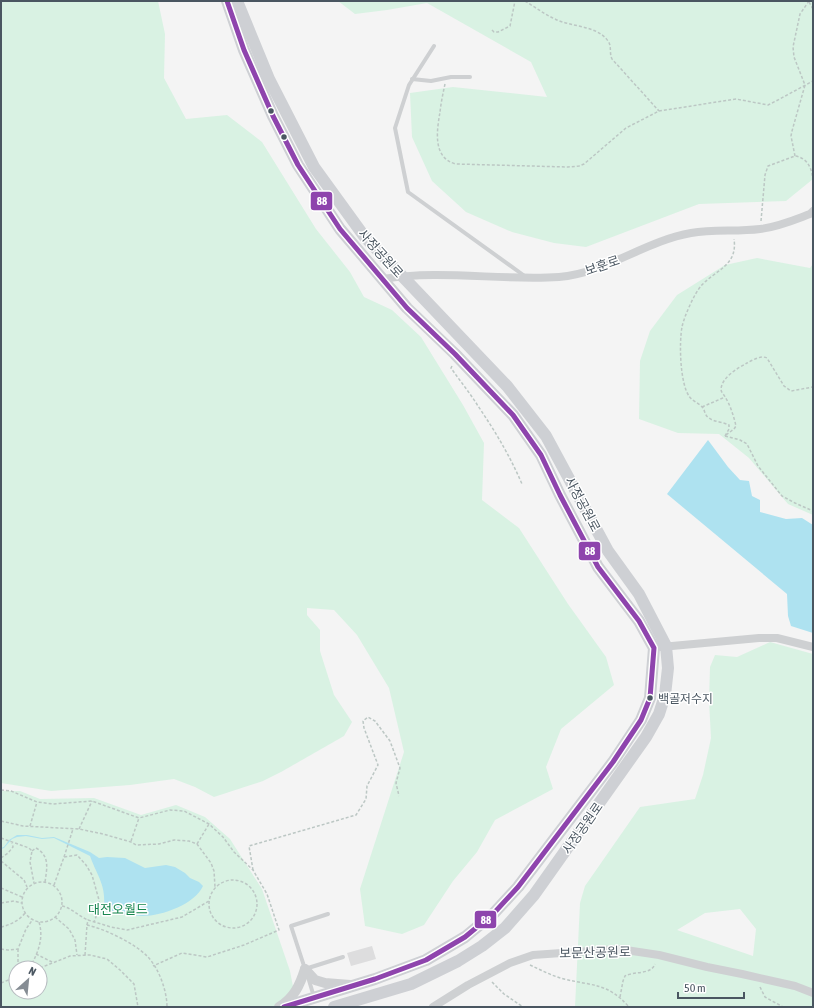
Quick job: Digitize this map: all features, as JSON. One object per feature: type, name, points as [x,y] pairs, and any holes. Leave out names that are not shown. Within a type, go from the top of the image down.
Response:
[{"type":"main road","name":"사정공원로","points":[[227,1],[252,68],[273,116],[298,165],[340,229],[407,308],[453,352],[513,415],[541,455],[560,495],[598,567],[660,647]]},
{"type":"main road","name":"사정공원로","points":[[237,1],[269,79],[314,167],[364,236],[506,386],[546,436],[608,552],[639,594],[668,668],[665,695],[659,714],[646,737],[534,895],[505,928],[482,946],[458,961],[411,984],[334,1007]]},
{"type":"main road","name":"사정공원로","points":[[284,1007],[316,1002],[354,985],[426,960],[466,937],[494,913],[518,887],[613,762],[641,720],[650,698],[660,647]]},
{"type":"street","name":"보훈로","points":[[383,279],[401,276],[446,275],[560,277],[615,262],[662,241],[691,233],[761,229],[784,224],[810,214],[813,211]]},
{"type":"street","points":[[660,647],[760,638],[777,638],[813,648]]},
{"type":"street","name":"보문산공원로","points":[[433,1007],[510,963],[533,955],[555,952],[619,949],[659,955],[795,986],[813,993]]},
{"type":"street","points":[[278,1007],[291,997],[297,990],[305,969],[315,980],[325,983],[354,985]]},
{"type":"street","points":[[348,1007],[359,1000]]},
{"type":"lane","points":[[434,46],[409,85],[395,128],[408,192],[526,277]]},
{"type":"lane","points":[[412,80],[431,81],[446,78],[470,77]]},
{"type":"lane","points":[[316,1002],[291,926],[328,914]]},
{"type":"lane","points":[[305,969],[343,957]]},
{"type":"path","points":[[492,30],[494,32],[498,32],[510,26],[515,1]]},
{"type":"path","points":[[525,1],[555,20],[584,26],[605,38],[610,44],[610,55],[612,59],[659,111]]},
{"type":"path","points":[[795,156],[791,136],[805,85],[794,57],[793,47],[800,14],[809,1],[813,9]]},
{"type":"path","points":[[446,78],[437,130],[437,144],[444,157],[449,161],[456,164],[579,166],[589,161],[626,128],[659,111],[736,99],[768,105],[813,81]]},
{"type":"path","points":[[761,229],[764,175],[766,168],[771,164],[795,156],[804,159],[807,162],[812,173],[813,180]]},
{"type":"path","points":[[725,436],[729,426],[709,418],[702,407],[689,396],[681,365],[682,327],[701,287],[723,270],[733,255],[735,246],[733,231]]},
{"type":"path","points":[[453,352],[451,368],[496,433],[512,460],[522,484]]},
{"type":"path","points":[[725,436],[736,426],[721,388],[723,382],[736,370],[760,357],[765,357],[768,358],[788,389],[796,391],[813,387]]},
{"type":"path","points":[[702,407],[725,397]]},
{"type":"path","points":[[725,436],[740,440],[747,444],[758,466],[782,496],[813,511]]},
{"type":"path","points":[[253,870],[249,846],[356,815],[366,799],[367,786],[378,765],[364,728],[363,720],[368,717],[375,721],[390,741],[400,768],[396,783],[399,796]]},
{"type":"path","points":[[1,790],[11,791],[36,802],[53,804],[92,801],[139,818],[170,810],[184,811],[209,824],[223,837],[234,852],[253,870],[267,894],[279,930],[244,945],[207,957],[182,953],[153,966]]},
{"type":"path","points":[[79,829],[92,801]]},
{"type":"path","points":[[30,826],[36,802]]},
{"type":"path","points":[[131,842],[139,818]]},
{"type":"path","points":[[1,821],[23,826],[79,829],[103,834],[131,842],[136,845],[159,844],[174,840],[188,841],[197,844],[211,863],[214,871],[215,887]]},
{"type":"path","points":[[197,844],[209,824]]},
{"type":"path","points":[[54,885],[73,829]]},
{"type":"path","points":[[1,838],[29,848],[32,851]]},
{"type":"path","points":[[11,842],[13,847],[1,859],[24,880],[27,888]]},
{"type":"path","points":[[32,851],[36,848],[42,851],[46,858],[47,865],[45,882]]},
{"type":"path","points":[[32,851],[30,862],[34,883]]},
{"type":"path","points":[[64,857],[76,855],[86,865],[92,874],[99,900],[99,909],[94,922]]},
{"type":"path","points":[[236,879],[250,886],[255,892],[258,907],[250,921],[243,926],[235,928],[227,927],[219,923],[213,917],[209,901],[215,887],[221,882],[236,879]]},
{"type":"path","points":[[45,882],[54,885],[61,894],[62,906],[60,912],[55,917],[48,921],[39,922],[32,919],[25,912],[22,903],[22,896],[27,888],[34,883],[45,882]]},
{"type":"path","points":[[1,888],[22,896]]},
{"type":"path","points":[[1,903],[14,901],[22,903]]},
{"type":"path","points":[[62,906],[69,908],[88,920],[127,930],[182,917],[209,901]]},
{"type":"path","points":[[1,926],[7,926],[20,919],[25,912]]},
{"type":"path","points":[[55,917],[69,929],[75,940],[77,955]]},
{"type":"path","points":[[18,960],[18,949],[26,929],[32,919]]},
{"type":"path","points":[[85,955],[88,920]]},
{"type":"path","points":[[33,960],[40,945],[42,932],[39,922]]},
{"type":"path","points":[[87,925],[102,929],[132,945],[147,956],[165,987],[167,1007]]},
{"type":"path","points":[[1,949],[18,949]]},
{"type":"path","points":[[36,954],[53,963]]},
{"type":"path","points":[[48,965],[70,956],[77,955],[90,955],[107,959],[134,984],[138,1007]]},
{"type":"path","points":[[620,997],[625,976],[650,970],[654,967],[659,955]]},
{"type":"path","points":[[519,960],[558,977],[600,986],[620,997],[629,1007]]},
{"type":"path","points":[[486,976],[504,994],[523,1007]]},
{"type":"path","points":[[755,977],[765,997],[783,1007]]},
{"type":"green space","points":[[1,1],[158,1],[165,34],[164,78],[186,119],[227,115],[262,142],[316,229],[350,272],[364,297],[392,310],[421,337],[463,405],[484,443],[482,500],[519,528],[568,604],[606,657],[614,685],[561,729],[546,767],[553,789],[495,820],[477,852],[453,881],[424,925],[402,934],[365,926],[360,889],[404,752],[389,688],[357,635],[334,610],[307,608],[307,615],[320,630],[320,651],[334,695],[352,722],[344,736],[281,772],[263,781],[214,797],[195,787],[174,779],[130,785],[51,791],[1,783]]},
{"type":"green space","points":[[338,1],[813,1],[813,179],[786,201],[699,204],[586,247],[554,243],[512,232],[466,212],[432,181],[412,137],[410,93],[453,87],[547,97],[531,62],[427,3],[355,14]]},
{"type":"green space","points":[[757,258],[810,268],[813,264],[813,515],[788,504],[749,458],[719,434],[678,433],[639,419],[640,361],[650,331],[677,295],[725,265]]},
{"type":"green space","points":[[770,642],[813,654],[813,1007],[575,1007],[580,903],[585,886],[640,807],[695,799],[703,775],[711,738],[709,701],[710,667],[715,655],[737,657]],"holes":[[[740,909],[756,929],[753,956],[677,930],[705,913]]]},
{"type":"green space","name":"대전오월드","points":[[1,791],[20,791],[40,799],[94,798],[141,815],[176,805],[205,817],[230,839],[262,889],[290,971],[297,1007],[1,1007]]},
{"type":"water","points":[[708,440],[728,467],[740,480],[749,481],[752,496],[760,500],[760,512],[786,519],[802,518],[813,525],[813,633],[791,626],[788,616],[787,594],[667,494]]},
{"type":"water","points":[[17,835],[27,835],[42,838],[54,837],[90,852],[99,858],[125,858],[145,868],[166,865],[175,867],[203,886],[193,898],[186,903],[177,908],[159,914],[139,916],[108,912],[104,909],[103,887],[90,856],[54,838],[42,839],[26,836],[17,837],[12,839],[4,848],[1,849],[9,840]]},
{"type":"building","points":[[372,946],[376,959],[351,966],[347,953]]},
{"type":"transit line","name":"88","points":[[227,1],[244,50],[273,116],[298,165],[340,229],[407,308],[455,354],[513,415],[541,455],[560,495],[598,567],[639,621],[654,648],[650,698],[641,720],[613,762],[518,887],[494,913],[465,937],[426,960],[375,979],[284,1007]]},
{"type":"place","name":"백골저수지","points":[[650,698]]}]
